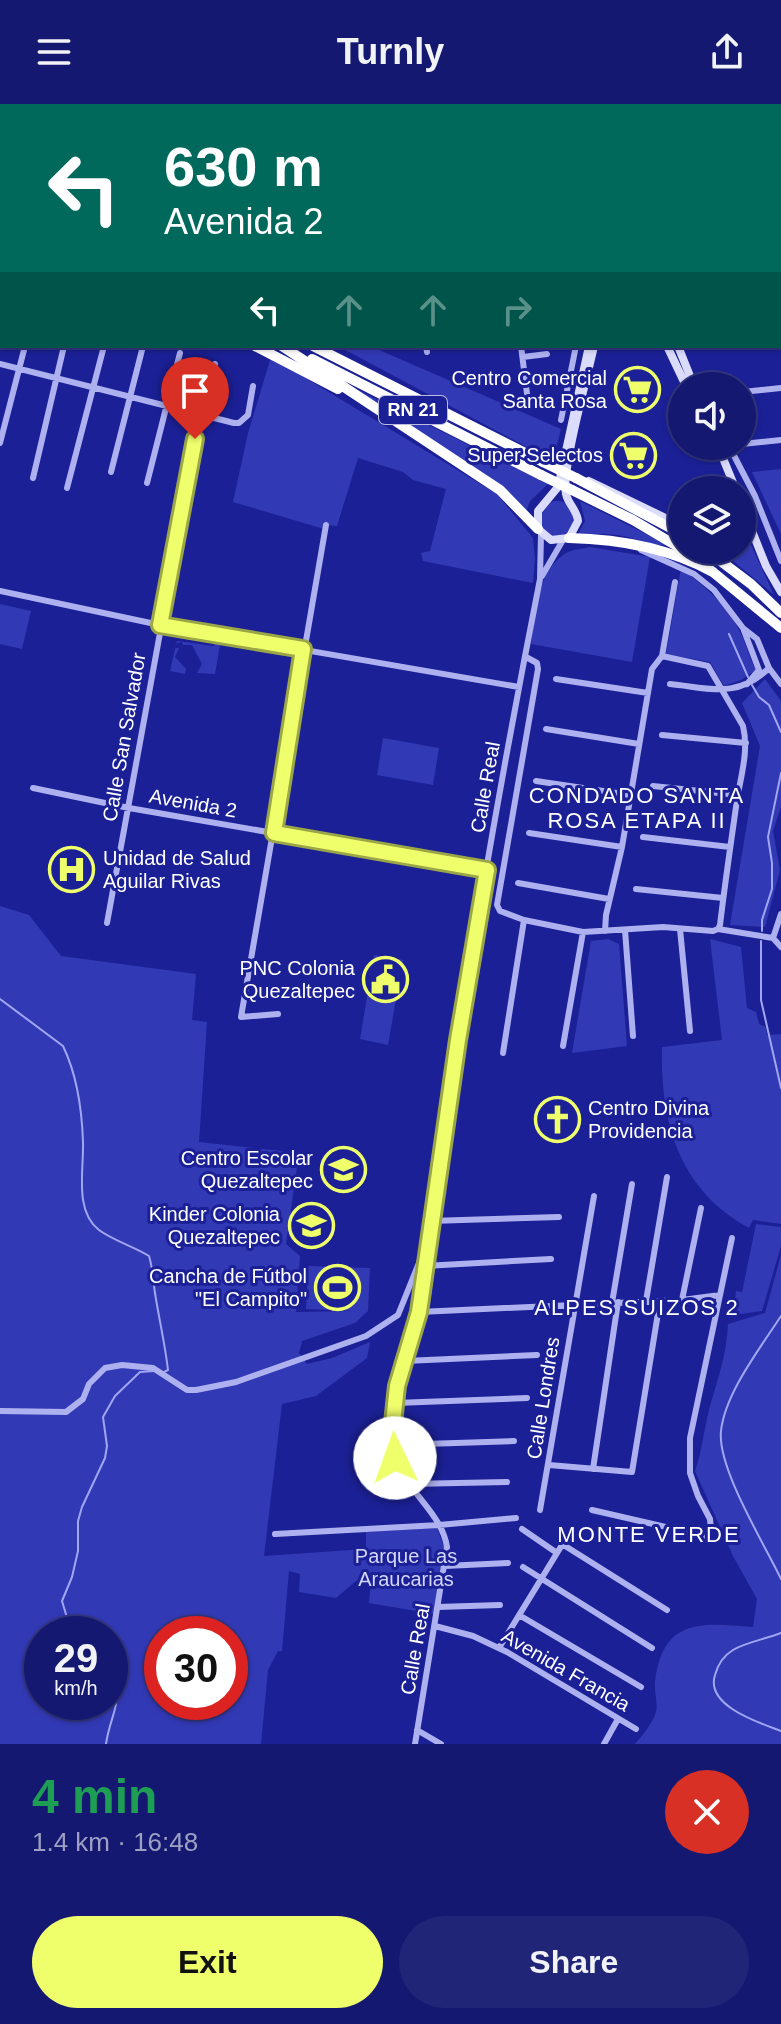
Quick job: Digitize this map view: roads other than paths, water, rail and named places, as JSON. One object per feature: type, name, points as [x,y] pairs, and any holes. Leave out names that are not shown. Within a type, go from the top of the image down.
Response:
[{"type":"highway","points":[[259,348],[373,404]]},
{"type":"highway","points":[[286,348],[500,490],[539,532]]},
{"type":"highway","name":"RN 21","points":[[287,348],[668,540]]},
{"type":"highway","name":"RN 21","points":[[317,348],[668,527]]},
{"type":"highway","points":[[566,539],[631,545],[677,554],[713,572]]},
{"type":"highway","name":"RN 21","points":[[703,564],[750,601]]},
{"type":"highway","points":[[725,564],[781,613]]},
{"type":"highway","points":[[750,601],[781,628]]},
{"type":"highway","points":[[750,601],[781,635]]},
{"type":"main road","points":[[592,348],[565,491],[578,521],[566,539],[551,540],[539,532],[536,517],[558,487],[592,348]]},
{"type":"main road","points":[[668,348],[679,372]]},
{"type":"main road","points":[[679,348],[688,372]]},
{"type":"main road","points":[[577,478],[607,487],[668,519]]},
{"type":"main road","points":[[546,502],[559,498],[571,504]]},
{"type":"main road","points":[[756,541],[781,592]]},
{"type":"street","points":[[0,443],[24,348]]},
{"type":"street","points":[[33,478],[64,348]]},
{"type":"street","points":[[67,488],[103,348]]},
{"type":"street","points":[[111,472],[142,348]]},
{"type":"street","points":[[521,348],[528,402]]},
{"type":"street","points":[[561,420],[576,348]]},
{"type":"street","points":[[147,483],[180,353]]},
{"type":"street","points":[[523,357],[547,354]]},
{"type":"street","points":[[0,364],[234,423],[244,420],[250,411],[253,386]]},
{"type":"street","name":"Calle San Salvador","points":[[107,923],[160,625],[201,414],[215,364]]},
{"type":"street","points":[[756,391],[781,388]]},
{"type":"street","points":[[756,443],[781,440]]},
{"type":"street","points":[[736,460],[755,496],[781,561]]},
{"type":"street","points":[[278,1014],[241,1017],[326,525]]},
{"type":"street","name":"Calle Real","points":[[415,1744],[445,1566],[445,1536],[395,1458],[395,1403],[419,1312],[430,1221],[487,870],[540,579],[539,532]]},
{"type":"street","name":"Calle Real","points":[[540,579],[566,539]]},
{"type":"street","points":[[631,545],[694,574],[719,596],[743,628],[757,639],[769,668],[781,684]]},
{"type":"street","points":[[605,931],[652,669],[662,656],[675,582]]},
{"type":"street","points":[[0,591],[160,625],[519,687]]},
{"type":"street","points":[[743,628],[759,670],[744,688]]},
{"type":"street","points":[[662,656],[708,666],[743,726],[746,743],[718,929]]},
{"type":"street","points":[[526,657],[537,663],[538,669],[497,905],[500,911],[508,916],[583,932],[663,927],[718,929],[773,938],[781,947]]},
{"type":"street","points":[[670,684],[744,688],[769,668]]},
{"type":"street","points":[[556,679],[648,693]]},
{"type":"street","points":[[546,729],[639,744]]},
{"type":"street","points":[[662,735],[746,743]]},
{"type":"street","points":[[536,781],[630,795]]},
{"type":"street","points":[[653,786],[738,795]]},
{"type":"street","name":"Avenida 2","points":[[34,789],[487,870]]},
{"type":"street","points":[[529,833],[622,847]]},
{"type":"street","points":[[643,837],[730,847]]},
{"type":"street","points":[[518,883],[609,899]]},
{"type":"street","points":[[636,889],[723,898]]},
{"type":"street","points":[[773,938],[781,914]]},
{"type":"street","points":[[503,1053],[524,920]]},
{"type":"street","points":[[680,929],[690,1031]]},
{"type":"street","points":[[625,930],[633,1036]]},
{"type":"street","points":[[563,1046],[583,932]]},
{"type":"street","points":[[646,1301],[667,1177]]},
{"type":"street","points":[[593,1469],[632,1184]]},
{"type":"street","name":"Calle Londres","points":[[540,1510],[594,1196]]},
{"type":"street","points":[[682,1300],[701,1208]]},
{"type":"street","points":[[430,1221],[559,1217]]},
{"type":"street","points":[[592,1510],[705,1536],[711,1530],[710,1519],[690,1473],[690,1438],[732,1238]]},
{"type":"street","points":[[0,1411],[66,1412],[83,1399],[89,1384],[105,1368],[122,1365],[153,1368],[187,1390],[212,1388],[382,1328],[398,1315],[427,1245]]},
{"type":"street","points":[[424,1266],[551,1259]]},
{"type":"street","points":[[419,1312],[682,1300],[720,1295]]},
{"type":"street","points":[[549,1465],[632,1472],[660,1301]]},
{"type":"street","points":[[405,1361],[537,1355]]},
{"type":"street","points":[[395,1403],[527,1398]]},
{"type":"street","points":[[394,1445],[514,1441]]},
{"type":"street","points":[[409,1484],[507,1482]]},
{"type":"street","points":[[275,1534],[516,1518]]},
{"type":"street","points":[[522,1529],[557,1553]]},
{"type":"street","points":[[499,1648],[563,1542],[667,1610]]},
{"type":"street","points":[[445,1566],[508,1563]]},
{"type":"street","points":[[523,1567],[652,1648]]},
{"type":"street","points":[[438,1607],[500,1605]]},
{"type":"street","points":[[519,1615],[641,1687]]},
{"type":"street","name":"Avenida Francia","points":[[435,1626],[473,1636],[499,1648],[636,1729]]},
{"type":"street","points":[[604,1744],[618,1719]]},
{"type":"street","points":[[417,1730],[441,1744]]},
{"type":"waterway","points":[[729,634],[748,677]]},
{"type":"waterway","points":[[752,685],[759,697],[769,705],[781,732]]},
{"type":"waterway","points":[[762,931],[762,920],[772,889],[768,837],[781,773]]},
{"type":"waterway","points":[[761,941],[761,1000],[781,1088]]},
{"type":"waterway","points":[[0,999],[63,1046],[80,1106],[82,1189],[86,1212],[99,1230],[149,1256],[168,1370],[164,1372]]},
{"type":"waterway","points":[[781,1316],[736,1386],[721,1431],[726,1465],[734,1485],[781,1579]]},
{"type":"waterway","points":[[66,1616],[62,1601],[78,1551],[78,1521],[105,1458],[107,1446],[103,1417],[115,1396],[140,1372],[154,1371]]},
{"type":"waterway","points":[[781,1633],[729,1652],[718,1667],[714,1686],[718,1696],[736,1712],[781,1731]]},
{"type":"waterway","points":[[106,1744],[112,1720]]},
{"type":"place","name":"Centro Comercial Santa Rosa","points":[[638,390]]},
{"type":"place","name":"Super Selectos","points":[[634,455]]},
{"type":"place","name":"Unidad de Salud Aguilar Rivas","points":[[72,869]]},
{"type":"place","name":"PNC Colonia Quezaltepec","points":[[386,980]]},
{"type":"place","name":"Centro Divina Providencia","points":[[557,1119]]},
{"type":"place","name":"Centro Escolar Quezaltepec","points":[[344,1169]]},
{"type":"place","name":"Kinder Colonia Quezaltepec","points":[[311,1226]]},
{"type":"place","name":"Cancha de Fútbol \"El Campito\"","points":[[338,1288]]},
{"type":"district","name":"CONDADO SANTA ROSA ETAPA II","points":[[637,808]]},
{"type":"district","name":"ALPES SUIZOS 2","points":[[637,1307]]},
{"type":"district","name":"MONTE VERDE","points":[[649,1534]]},
{"type":"park label","name":"Parque Las Araucarias","points":[[406,1568]]}]
